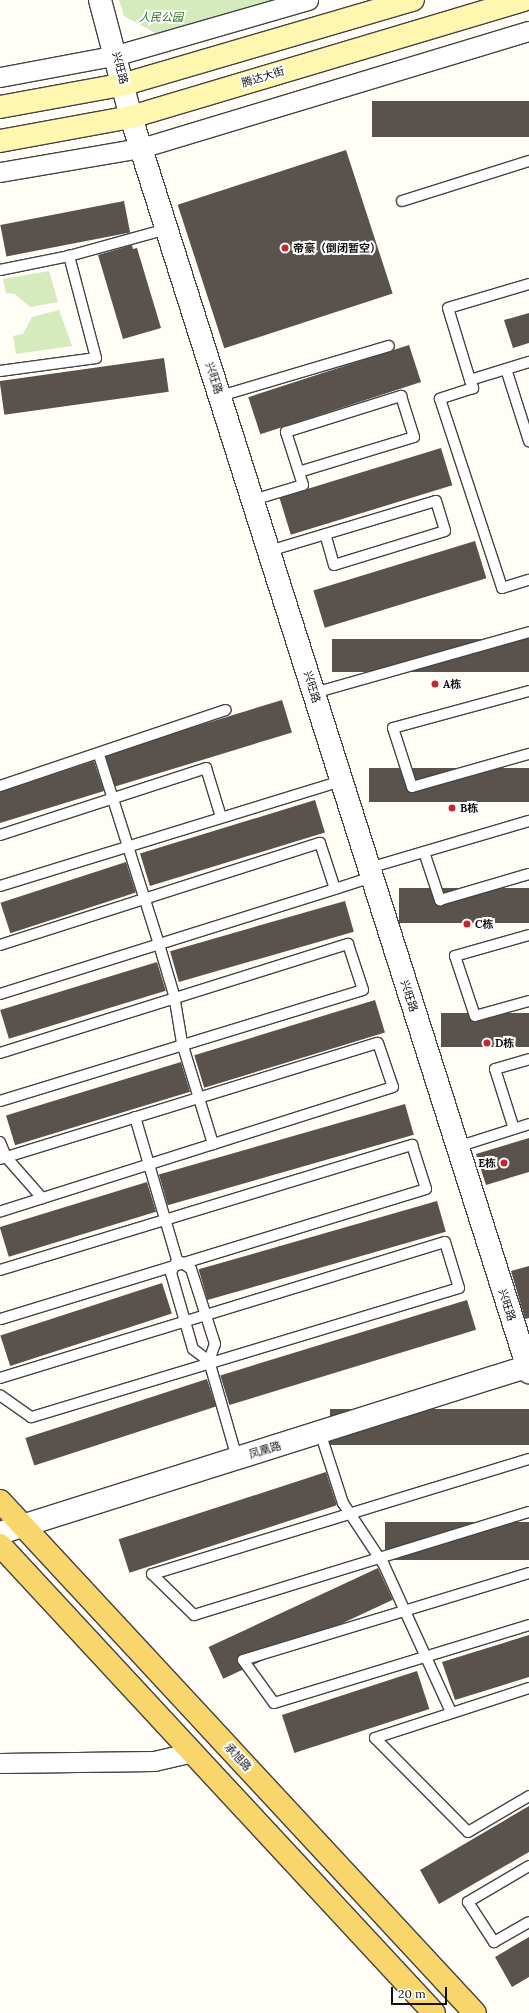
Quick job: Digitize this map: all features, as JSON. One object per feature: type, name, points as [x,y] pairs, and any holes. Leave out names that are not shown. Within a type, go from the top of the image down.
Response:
[{"type":"main road","points":[[0,107],[125,84],[413,0]]},
{"type":"main road","name":"腾达大街","points":[[0,141],[131,116],[523,0]]},
{"type":"main road","name":"承旭路","points":[[0,1501],[475,2013]]},
{"type":"main road","points":[[0,1545],[434,2013]]},
{"type":"street","name":"兴旺路","points":[[100,0],[118,55],[131,116],[141,148],[528,1368]]},
{"type":"street","points":[[0,77],[118,55],[308,0]]},
{"type":"street","points":[[0,172],[141,148],[529,31]]},
{"type":"street","name":"凤凰路","points":[[0,1533],[528,1368]]},
{"type":"street","points":[[0,1763],[154,1761],[192,1752]]},
{"type":"lane","points":[[402,201],[529,161]]},
{"type":"lane","points":[[0,270],[69,256],[167,229]]},
{"type":"lane","points":[[0,371],[96,358],[69,256]]},
{"type":"lane","points":[[529,284],[448,308],[473,388],[440,399],[502,588],[529,580]]},
{"type":"lane","points":[[220,396],[389,346]]},
{"type":"lane","points":[[470,380],[529,362]]},
{"type":"lane","points":[[506,369],[529,441]]},
{"type":"lane","points":[[253,500],[303,485],[286,432],[401,396],[414,437],[299,472]]},
{"type":"lane","points":[[269,551],[325,534],[436,501],[445,532],[334,565],[325,534]]},
{"type":"lane","points":[[314,693],[529,632]]},
{"type":"lane","points":[[529,691],[393,728],[412,786],[529,754]]},
{"type":"lane","points":[[0,786],[99,755],[113,745],[226,710]]},
{"type":"lane","points":[[99,755],[159,944],[174,998],[182,1045],[212,1144]]},
{"type":"lane","points":[[0,835],[112,797],[206,768],[222,817]]},
{"type":"lane","points":[[0,886],[127,845],[342,781]]},
{"type":"lane","points":[[0,994],[334,889],[424,852],[529,821]]},
{"type":"lane","points":[[0,945],[320,844],[334,889]]},
{"type":"lane","points":[[424,852],[440,900],[529,874]]},
{"type":"lane","points":[[529,935],[455,956],[475,1016],[529,1001]]},
{"type":"lane","points":[[0,1053],[348,944],[363,990],[0,1101]]},
{"type":"lane","points":[[0,1212],[393,1087],[378,1043],[3,1158]]},
{"type":"lane","points":[[514,1129],[495,1069],[529,1059]]},
{"type":"lane","points":[[135,1117],[178,1264]]},
{"type":"lane","points":[[457,1147],[529,1124]]},
{"type":"lane","points":[[0,1142],[3,1158],[42,1198]]},
{"type":"lane","points":[[0,1270],[412,1145],[426,1189],[0,1319]]},
{"type":"lane","points":[[0,1378],[205,1313],[445,1242],[459,1288],[31,1417],[0,1395]]},
{"type":"lane","points":[[178,1264],[191,1269],[215,1344],[210,1363],[237,1458]]},
{"type":"lane","points":[[178,1264],[171,1273],[193,1349],[210,1363]]},
{"type":"lane","points":[[320,1432],[343,1503],[379,1558],[406,1611],[451,1712]]},
{"type":"lane","points":[[529,1459],[350,1515],[152,1574],[194,1615],[529,1512]]},
{"type":"lane","points":[[529,1573],[243,1660],[274,1703],[529,1625]]},
{"type":"lane","points":[[529,1688],[451,1712],[375,1738],[468,1832],[529,1796]]},
{"type":"lane","points":[[529,1866],[468,1902],[494,1942],[529,1922]]},
{"type":"green space","name":"人民公园","points":[[119,0],[280,0],[159,35],[124,16]]},
{"type":"green space","points":[[49,271],[58,302],[30,307],[15,294],[6,293],[3,279]]},
{"type":"green space","points":[[59,310],[72,346],[16,354],[13,336],[23,334],[32,317]]},
{"type":"building","points":[[372,101],[529,101],[529,137],[372,137]]},
{"type":"building","name":"帝豪（倒闭暂空）","points":[[346,150],[393,294],[224,348],[178,205]]},
{"type":"building","points":[[124,201],[130,232],[6,256],[0,225]]},
{"type":"building","points":[[132,245],[133,249],[137,248],[161,328],[123,339],[98,255]]},
{"type":"building","points":[[529,313],[529,343],[513,348],[504,320]]},
{"type":"building","points":[[409,345],[421,382],[260,434],[248,397]]},
{"type":"building","points":[[164,358],[169,392],[4,415],[0,381]]},
{"type":"building","points":[[441,448],[452,485],[291,535],[279,497]]},
{"type":"building","points":[[475,541],[486,578],[325,628],[313,590]]},
{"type":"building","points":[[332,639],[529,639],[529,672],[332,672]]},
{"type":"building","points":[[282,700],[292,733],[115,787],[105,754]]},
{"type":"building","points":[[94,761],[104,791],[0,823],[0,792]]},
{"type":"building","points":[[369,768],[529,768],[529,802],[369,802]]},
{"type":"building","points":[[315,800],[325,833],[150,886],[140,854]]},
{"type":"building","points":[[126,862],[136,892],[10,933],[0,903]]},
{"type":"building","points":[[399,888],[529,888],[529,923],[399,923]]},
{"type":"building","points":[[345,901],[354,932],[179,982],[170,951]]},
{"type":"building","points":[[157,962],[166,991],[9,1039],[0,1010]]},
{"type":"building","points":[[375,1000],[385,1033],[204,1088],[194,1055]]},
{"type":"building","points":[[441,1013],[529,1013],[529,1047],[441,1047]]},
{"type":"building","points":[[181,1062],[190,1092],[15,1145],[6,1116]]},
{"type":"building","points":[[405,1104],[414,1135],[168,1205],[159,1175]]},
{"type":"building","name":"E栋","points":[[529,1138],[529,1172],[486,1185],[476,1154]]},
{"type":"building","points":[[147,1182],[156,1212],[9,1257],[0,1227]]},
{"type":"building","points":[[437,1201],[446,1232],[207,1300],[199,1269]]},
{"type":"building","points":[[529,1266],[529,1318],[525,1319],[511,1271]]},
{"type":"building","points":[[162,1283],[172,1313],[10,1366],[0,1336]]},
{"type":"building","points":[[467,1300],[476,1330],[229,1405],[220,1375]]},
{"type":"building","points":[[207,1379],[216,1407],[34,1466],[25,1438]]},
{"type":"building","points":[[330,1409],[529,1409],[529,1445],[330,1445]]},
{"type":"building","points":[[326,1472],[337,1505],[129,1573],[119,1539]]},
{"type":"building","points":[[385,1522],[529,1522],[529,1560],[385,1560]]},
{"type":"building","points":[[378,1568],[393,1600],[223,1679],[209,1647]]},
{"type":"building","points":[[529,1635],[529,1677],[455,1700],[442,1662]]},
{"type":"building","points":[[417,1671],[429,1709],[294,1753],[282,1715]]},
{"type":"building","points":[[529,1806],[529,1852],[439,1904],[420,1870]]},
{"type":"building","points":[[529,1937],[529,1977],[512,1987],[495,1957]]},
{"type":"place","name":"帝豪（倒闭暂空）","points":[[285,248]]},
{"type":"place","name":"A栋","points":[[435,684]]},
{"type":"place","name":"B栋","points":[[452,808]]},
{"type":"place","name":"C栋","points":[[467,924]]},
{"type":"place","name":"D栋","points":[[487,1043]]},
{"type":"place","name":"E栋","points":[[504,1163]]}]
